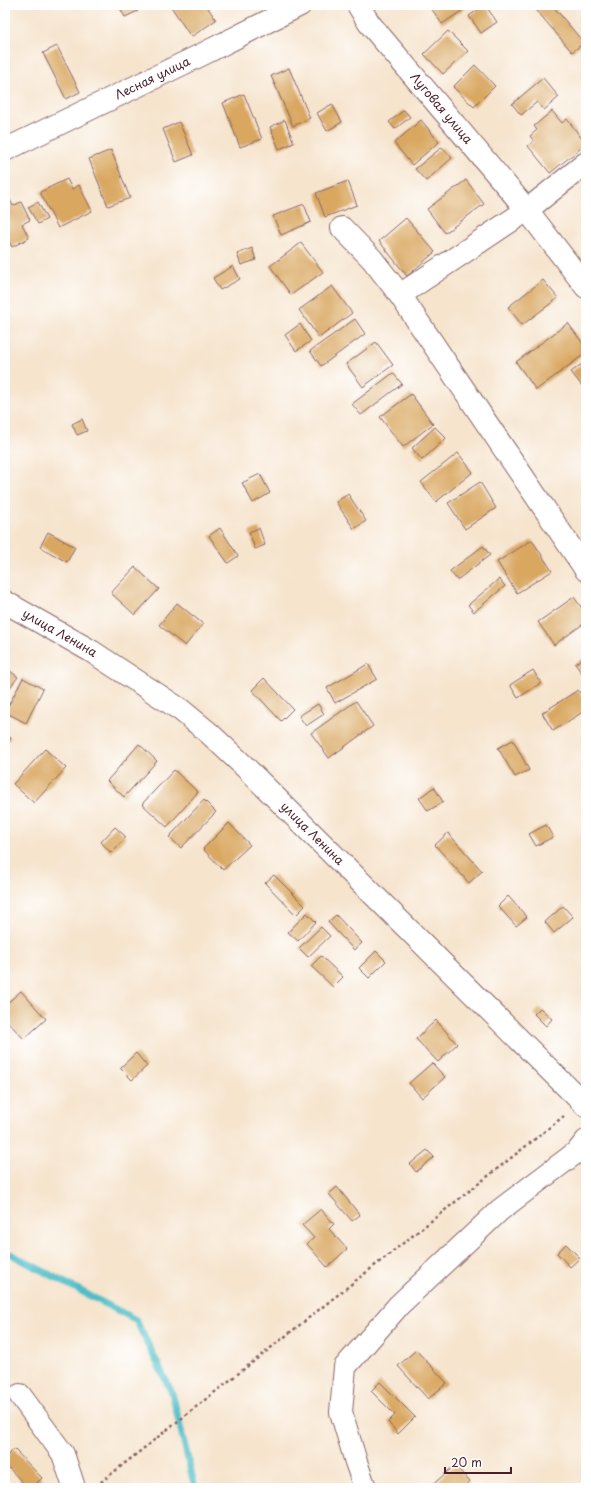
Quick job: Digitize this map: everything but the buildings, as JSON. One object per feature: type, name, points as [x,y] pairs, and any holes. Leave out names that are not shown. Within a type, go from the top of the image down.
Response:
[{"type":"street","name":"Лесная улица","points":[[5,150],[300,5]]},
{"type":"street","name":"Луговая улица","points":[[358,5],[368,23],[527,210],[586,287]]},
{"type":"street","points":[[400,295],[527,210],[586,163]]},
{"type":"street","points":[[342,228],[372,259],[400,295],[586,570]]},
{"type":"street","name":"улица Ленина","points":[[5,602],[91,651],[181,710],[209,733],[584,1104]]},
{"type":"street","points":[[365,1488],[341,1412],[345,1367],[399,1306],[500,1210],[578,1151],[586,1141]]},
{"type":"street","points":[[20,1395],[63,1454],[73,1488]]},
{"type":"path","points":[[93,1488],[584,1104]]},
{"type":"waterway","points":[[5,1251],[136,1320],[172,1393],[195,1488]]}]
